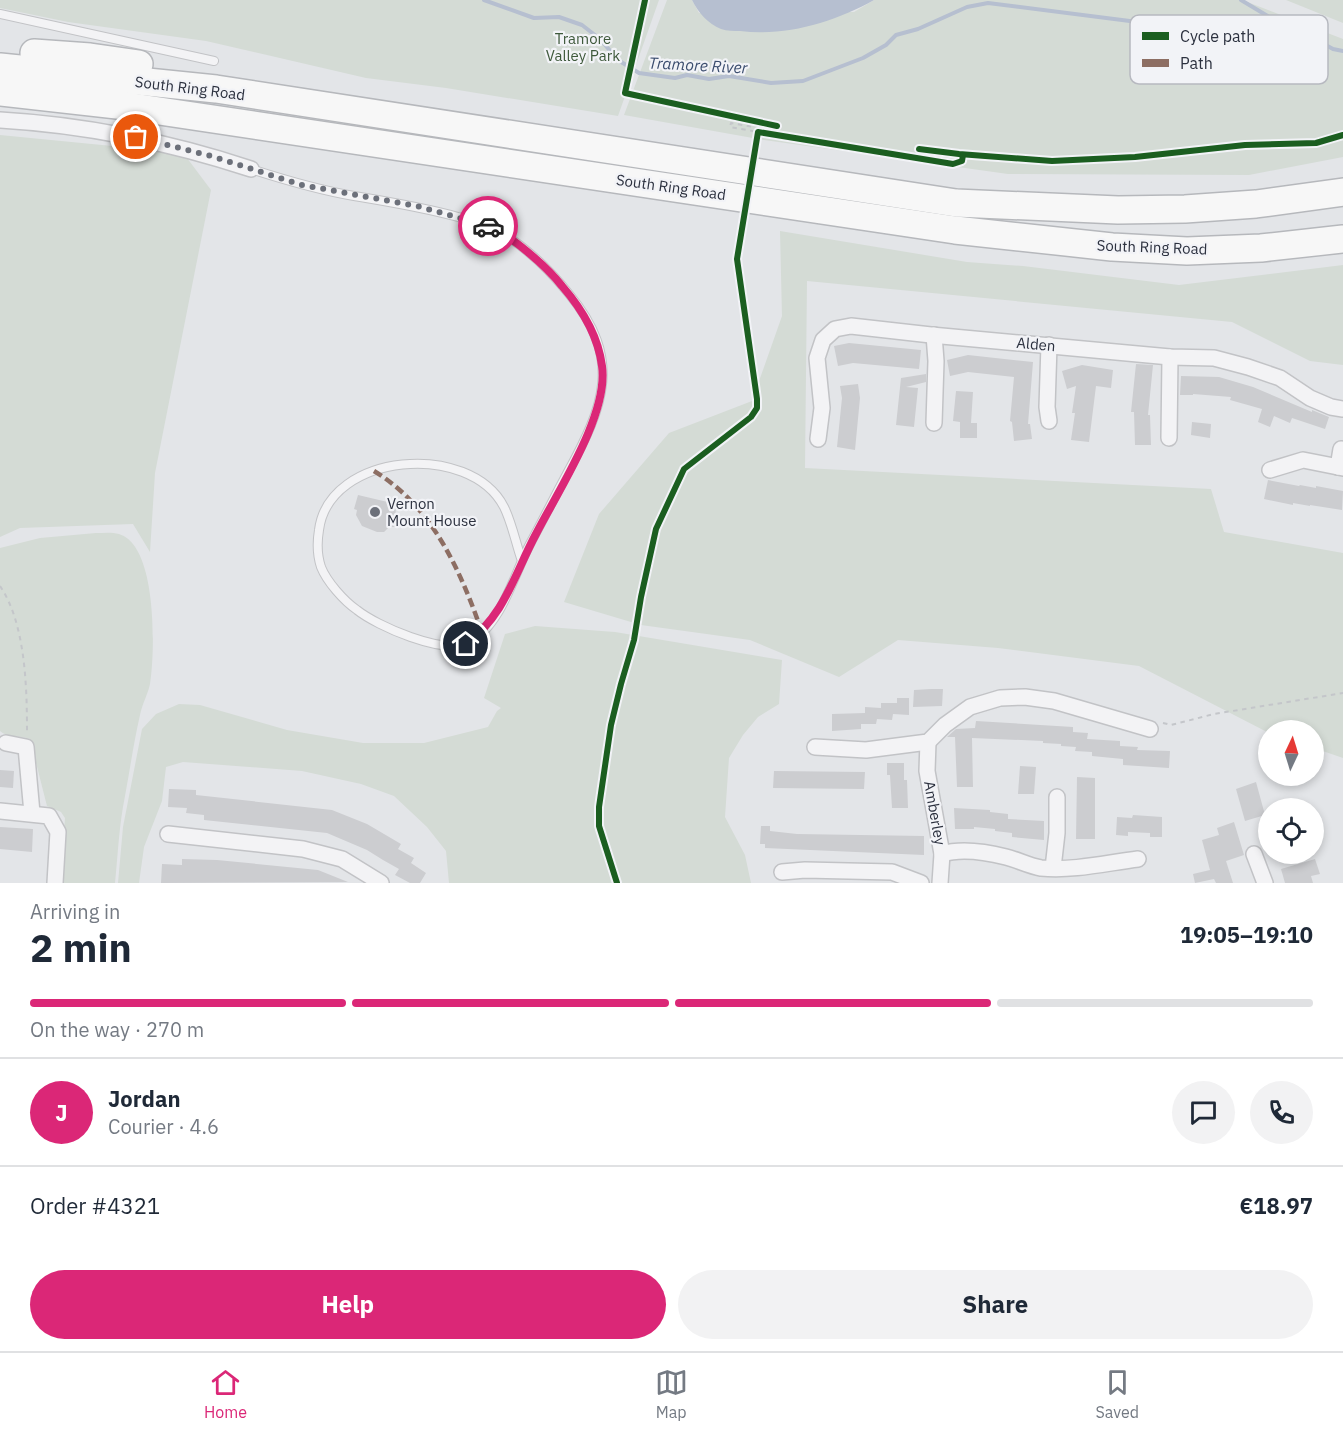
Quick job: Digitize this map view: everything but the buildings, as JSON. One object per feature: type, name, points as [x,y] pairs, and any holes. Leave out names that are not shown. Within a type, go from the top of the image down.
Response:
[{"type":"highway","points":[[0,50],[90,57],[240,78],[363,99],[464,126]]},
{"type":"highway","name":"South Ring Road","points":[[0,67],[216,89],[956,203],[1118,210],[1185,209],[1256,204],[1343,192]]},
{"type":"highway","name":"South Ring Road","points":[[0,92],[126,106],[955,230],[1112,247],[1187,251],[1251,249],[1343,239]]},
{"type":"highway","points":[[0,105],[126,106]]},
{"type":"street","points":[[0,120],[50,124],[117,134],[211,156],[251,169]]},
{"type":"street","name":"Alden","points":[[818,439],[814,419],[822,408],[817,358],[823,340],[835,329],[851,326],[1170,357],[1214,358],[1280,378],[1310,398],[1331,407],[1343,409]]},
{"type":"street","points":[[933,423],[936,361],[934,335]]},
{"type":"street","points":[[1049,345],[1047,407],[1049,421]]},
{"type":"street","points":[[1169,438],[1175,418],[1170,357]]},
{"type":"street","points":[[1270,470],[1303,460],[1340,467],[1341,449]]},
{"type":"street","points":[[815,747],[866,750],[928,742],[945,725],[970,707],[1000,698],[1025,697],[1054,701],[1150,729]]},
{"type":"street","name":"Amberley","points":[[928,742],[927,771],[942,854],[940,883]]},
{"type":"street","points":[[6,743],[26,747],[32,813]]},
{"type":"street","points":[[1053,868],[1057,833],[1057,796]]},
{"type":"street","points":[[0,811],[49,816],[58,832],[56,883]]},
{"type":"street","points":[[168,834],[303,849],[342,859],[381,883]]},
{"type":"street","points":[[942,854],[954,851],[982,853],[1024,864],[1053,868],[1074,868],[1138,859]]},
{"type":"street","points":[[1254,854],[1265,883]]},
{"type":"street","points":[[782,872],[805,870],[892,873],[921,883]]},
{"type":"lane","points":[[0,14],[214,61]]},
{"type":"lane","points":[[251,169],[302,185],[417,206],[493,228],[552,272],[575,301],[597,342],[603,367],[599,404],[589,433],[522,561],[507,595],[493,620],[482,632],[466,644],[448,645],[427,642],[375,623],[355,609],[335,588],[321,568],[317,545],[320,520],[332,498],[353,479],[374,471],[404,465],[432,464],[456,469],[477,480],[491,491],[504,506],[522,561]]},
{"type":"path","points":[[733,117],[766,124]]},
{"type":"path","points":[[755,121],[754,127],[731,123],[730,127],[770,134]]},
{"type":"path","points":[[756,143],[758,132]]},
{"type":"path","points":[[0,586],[7,596],[23,656],[27,709],[26,747]]},
{"type":"path","points":[[1150,729],[1159,723],[1172,725],[1214,714],[1343,693]]},
{"type":"green space","name":"Tramore Valley Park","points":[[0,0],[659,0],[618,116],[446,88],[366,78],[206,41],[68,22],[0,8]]},
{"type":"green space","points":[[667,0],[692,0],[699,13],[854,12],[874,0],[1242,0],[1281,15],[1130,15],[1130,84],[1328,84],[1328,33],[1343,39],[1343,157],[1249,175],[1008,174],[764,140],[624,115]]},
{"type":"green space","points":[[1286,0],[1343,0],[1343,23],[1328,15]]},
{"type":"green space","points":[[0,135],[153,150],[187,158],[211,190],[155,473],[150,552],[133,524],[20,528],[0,537]]},
{"type":"green space","points":[[780,231],[967,262],[1023,266],[1179,285],[1343,265],[1343,365],[1310,361],[1232,322],[807,281],[805,468],[1211,489],[1224,532],[1343,553],[1343,758],[1324,751],[1324,720],[1258,720],[1258,727],[1139,666],[998,648],[898,640],[839,677],[750,640],[641,625],[564,602],[599,514],[669,433],[752,401],[782,316]]},
{"type":"green space","points":[[96,533],[119,534],[132,543],[141,558],[151,602],[152,669],[138,725],[123,807],[115,883],[60,883],[65,818],[61,812],[47,806],[30,739],[7,735],[0,731],[0,548],[40,538]]},
{"type":"green space","points":[[535,626],[615,632],[782,660],[779,704],[758,717],[743,735],[729,758],[725,817],[745,855],[751,883],[449,883],[446,851],[427,827],[394,796],[361,784],[302,771],[183,762],[166,767],[162,801],[144,847],[139,883],[118,883],[123,827],[142,729],[156,714],[179,704],[200,705],[287,730],[363,743],[424,743],[488,727],[501,708],[484,698],[505,634]]},
{"type":"water","points":[[692,0],[874,0],[843,15],[809,26],[792,30],[757,32],[728,31],[716,27],[704,17]]},
{"type":"waterway","name":"Tramore River","points":[[484,0],[534,18],[559,17],[582,25],[600,39],[618,60],[639,73],[675,78],[687,75],[709,79],[729,76],[771,83],[803,81],[863,58],[886,45],[896,35],[918,29],[967,7],[988,3],[1130,21]]},
{"type":"waterway","points":[[1241,0],[1266,15]]},
{"type":"waterway","name":"Tramore River","points":[[1328,46],[1343,51]]},
{"type":"marked path","points":[[374,471],[395,486],[428,521],[454,563],[482,632]]},
{"type":"cycle path","points":[[645,0],[625,93],[777,126]]},
{"type":"cycle path","points":[[617,883],[599,826],[599,807],[611,725],[634,640],[656,529],[684,469],[751,417],[757,408],[737,259],[758,132],[953,164],[962,161],[963,155]]},
{"type":"cycle path","points":[[919,149],[1052,161],[1135,157],[1245,145],[1316,143],[1343,135]]},
{"type":"way so far","points":[[136,137],[211,156],[302,185],[417,206],[488,226]]},
{"type":"place","name":"Vernon Mount House","points":[[375,512]]},
{"type":"route","points":[[466,644],[493,620],[507,595],[522,561],[589,433],[599,404],[603,381],[603,367],[597,342],[575,301],[552,272],[488,226]]}]
